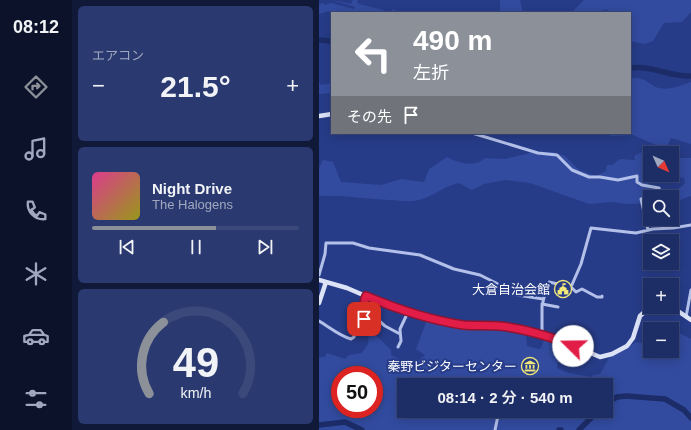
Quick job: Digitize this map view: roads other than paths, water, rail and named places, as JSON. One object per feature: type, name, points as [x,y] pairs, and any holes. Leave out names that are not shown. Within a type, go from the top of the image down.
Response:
[{"type":"main road","points":[[319,116],[331,114]]},
{"type":"main road","points":[[319,280],[408,312],[453,323],[474,326],[498,326],[542,335],[562,341],[593,354],[607,356],[630,342],[640,316],[643,313]]},
{"type":"main road","points":[[319,303],[326,282]]},
{"type":"main road","points":[[679,312],[691,320]]},
{"type":"street","points":[[475,134],[538,153],[557,155],[572,170],[589,177],[618,180],[637,176],[637,182],[642,185],[659,188],[660,190]]},
{"type":"street","points":[[643,198],[641,203],[643,211]]},
{"type":"street","points":[[571,287],[581,264],[591,228],[636,233],[648,230],[691,225]]},
{"type":"street","points":[[647,226],[648,230]]},
{"type":"street","points":[[319,275],[325,254],[326,243],[353,243],[369,248],[420,255],[454,269],[480,275],[496,283],[511,294],[543,299]]},
{"type":"street","points":[[542,335],[542,304],[549,282],[571,287],[576,292],[582,289],[597,297],[602,298],[602,296]]},
{"type":"street","points":[[686,317],[691,290]]},
{"type":"street","points":[[366,296],[364,304],[366,312],[370,318],[377,319],[385,326],[399,334]]},
{"type":"street","points":[[542,304],[558,307]]},
{"type":"street","points":[[319,321],[337,334],[351,339],[354,337],[355,328],[363,320],[366,312]]},
{"type":"street","points":[[398,347],[401,341],[399,334],[408,312]]},
{"type":"street","points":[[495,430],[498,418]]},
{"type":"waterway","points":[[319,40],[331,41]]},
{"type":"waterway","points":[[631,68],[653,69],[676,75],[691,76]]},
{"type":"waterway","points":[[613,399],[626,396],[665,399],[684,410],[691,418]]},
{"type":"waterway","points":[[579,430],[591,418]]},
{"type":"waterway","points":[[319,425],[345,422],[362,430]]},
{"type":"place","name":"大倉自治会館","points":[[563,289]]},
{"type":"place","name":"秦野ビジターセンター","points":[[530,366]]}]
